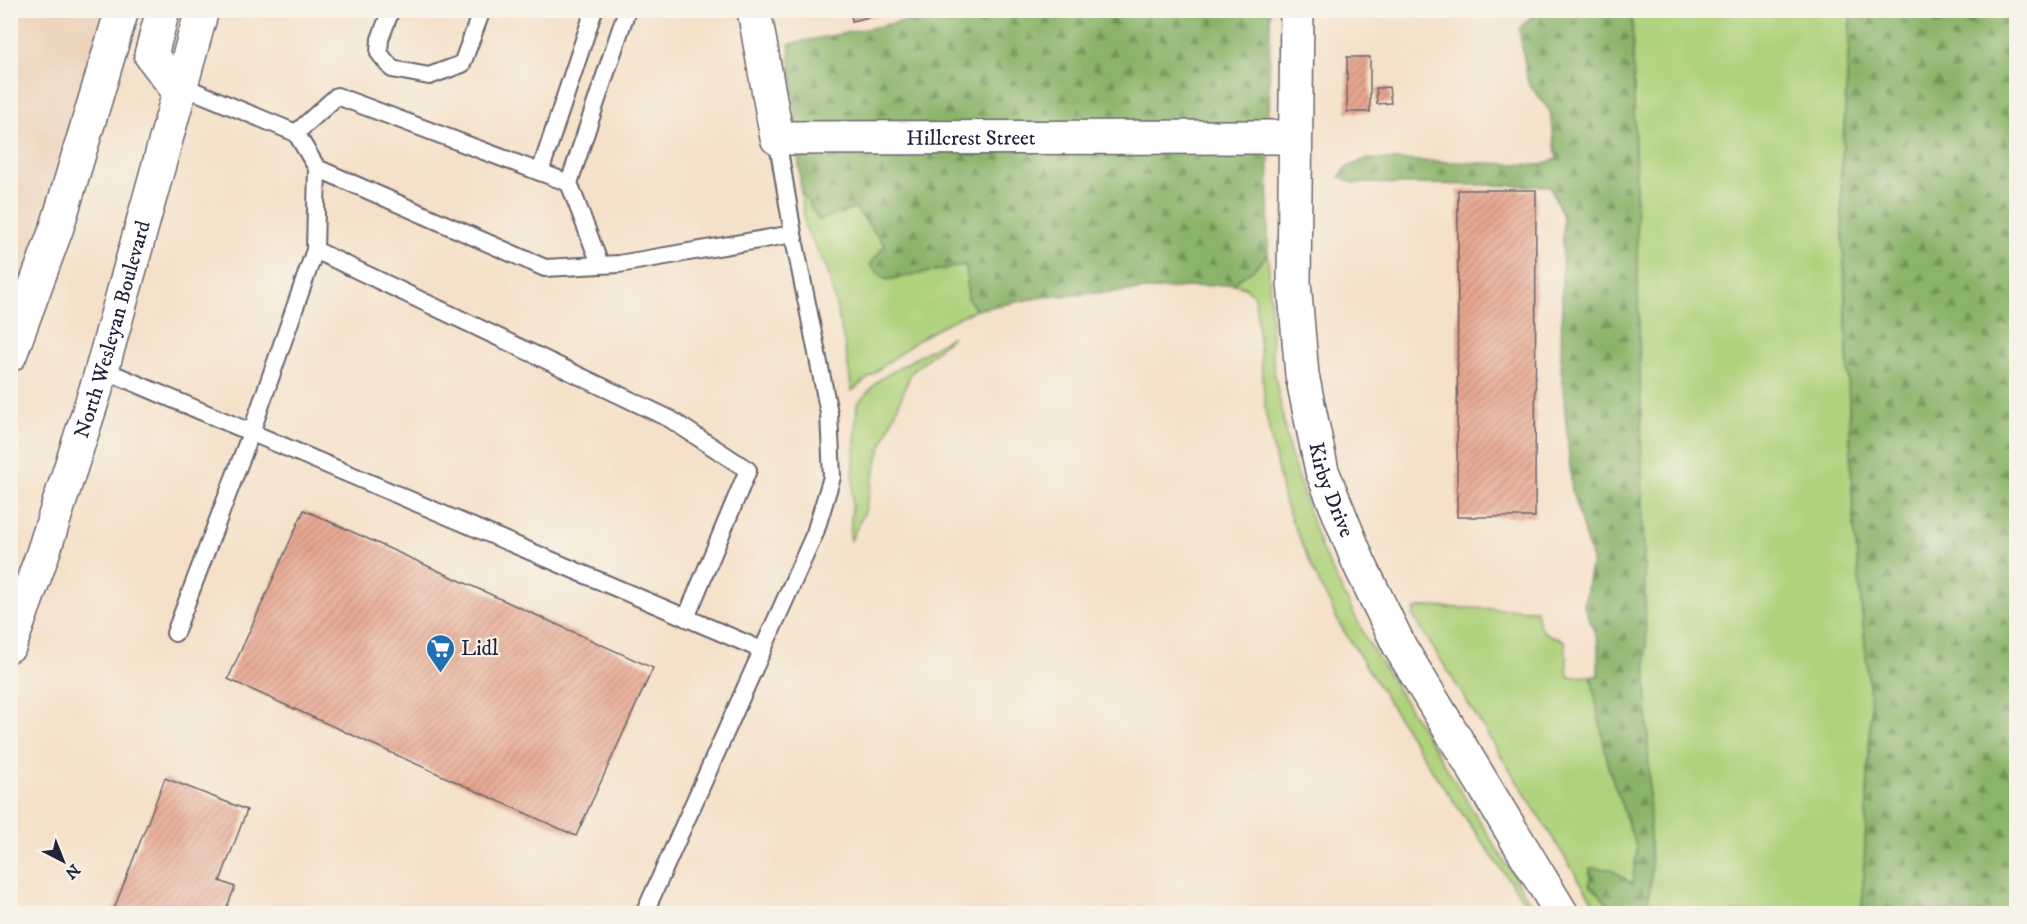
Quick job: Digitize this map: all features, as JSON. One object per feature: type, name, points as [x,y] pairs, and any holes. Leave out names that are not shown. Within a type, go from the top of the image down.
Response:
[{"type":"main road","points":[[10,355],[57,227],[122,10]]},
{"type":"main road","points":[[163,10],[151,55],[175,87]]},
{"type":"main road","name":"North Wesleyan Boulevard","points":[[10,645],[42,556],[102,369],[175,87],[202,10]]},
{"type":"main road","points":[[754,10],[777,138]]},
{"type":"main road","name":"Kirby Drive","points":[[1297,10],[1294,282],[1302,375],[1322,471],[1359,563],[1400,647],[1562,914]]},
{"type":"main road","name":"Hillcrest Street","points":[[777,138],[1295,137]]},
{"type":"lane","points":[[391,10],[380,39],[379,53],[392,69],[429,76],[462,64],[482,10]]},
{"type":"lane","points":[[540,172],[594,10]]},
{"type":"lane","points":[[600,264],[569,183],[627,10]]},
{"type":"lane","points":[[175,87],[296,133],[317,168],[315,250],[251,433],[175,633]]},
{"type":"lane","points":[[296,133],[337,96],[569,183]]},
{"type":"lane","points":[[644,914],[815,532],[832,477],[829,413],[793,234],[777,138]]},
{"type":"lane","points":[[317,168],[545,268],[619,264],[793,234]]},
{"type":"lane","points":[[315,250],[670,419],[748,470],[686,618]]},
{"type":"lane","points":[[102,369],[762,650]]},
{"type":"shaded area","points":[[11,11],[120,11],[11,335]]},
{"type":"green space","points":[[956,11],[1270,11],[1268,254],[1256,267],[1233,284],[1042,297],[976,310],[968,298],[966,265],[886,280],[870,265],[885,245],[855,208],[819,220],[801,191],[789,44]]},
{"type":"green space","points":[[1533,11],[1632,11],[1651,879],[1646,913],[1617,913],[1590,885],[1590,868],[1611,869],[1632,884],[1637,849],[1609,769],[1591,676],[1598,676],[1598,641],[1584,606],[1592,560],[1572,491],[1561,364],[1563,217],[1550,186],[1354,183],[1339,177],[1346,168],[1366,159],[1540,165],[1557,159],[1550,111],[1528,83],[1519,29],[1534,14]]},
{"type":"green space","points":[[1632,11],[1851,11],[1841,178],[1853,515],[1871,708],[1862,913],[1646,913],[1651,879]]},
{"type":"green space","points":[[1851,11],[2016,11],[2016,913],[1862,913],[1871,708],[1853,515],[1841,178]]},
{"type":"green space","points":[[801,191],[820,220],[855,207],[885,245],[886,280],[966,265],[968,298],[976,310],[926,335],[852,391],[844,341],[828,271],[805,227]]},
{"type":"green space","points":[[1268,254],[1273,365],[1289,450],[1321,548],[1368,642],[1535,913],[1532,913],[1429,766],[1340,625],[1313,570],[1285,504],[1266,415],[1255,297],[1245,287],[1233,284],[1256,267]]},
{"type":"green space","points":[[953,336],[911,373],[880,451],[865,511],[850,542],[857,404],[880,379]]},
{"type":"green space","points":[[1424,607],[1536,610],[1539,624],[1544,632],[1565,641],[1568,677],[1591,676],[1609,769],[1637,849],[1632,884],[1610,869],[1590,869],[1590,885],[1617,913],[1600,913],[1413,616],[1415,609]]},
{"type":"building","points":[[850,10],[894,10],[894,11],[852,21]]},
{"type":"building","points":[[1347,57],[1370,57],[1370,112],[1347,112]]},
{"type":"building","points":[[1389,87],[1391,103],[1377,104],[1376,88]]},
{"type":"building","points":[[1458,190],[1536,190],[1535,517],[1457,517]]},
{"type":"building","name":"Lidl","points":[[304,510],[653,668],[576,836],[228,679]]},
{"type":"building","points":[[165,778],[247,810],[220,881],[235,887],[224,914],[112,914]]},
{"type":"place","name":"Lidl","points":[[440,674]]}]
